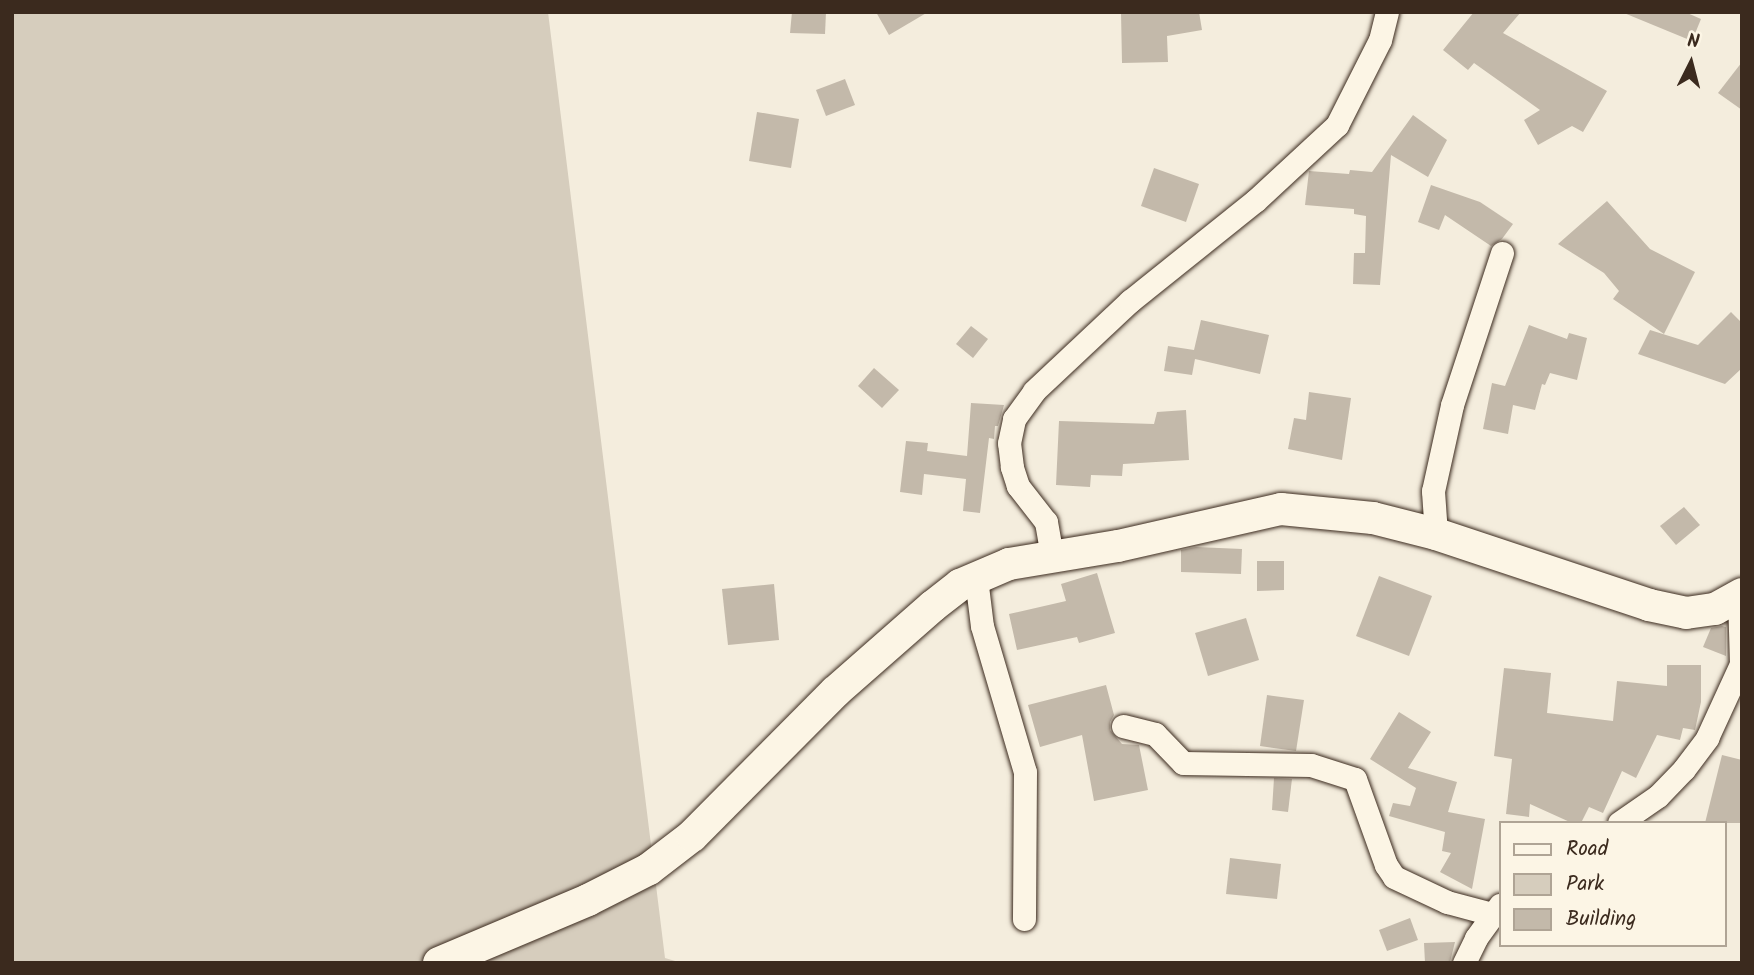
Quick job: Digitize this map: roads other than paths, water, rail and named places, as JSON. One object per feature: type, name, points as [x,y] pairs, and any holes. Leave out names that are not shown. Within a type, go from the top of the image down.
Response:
[{"type":"main road","points":[[439,963],[588,900],[649,869],[692,836],[835,692],[933,606],[961,585],[1009,564],[1118,546],[1280,509],[1373,518],[1436,534],[1649,605],[1673,610],[1701,612],[1715,609],[1740,595]]},
{"type":"street","points":[[1052,556],[1046,522],[1018,486],[1012,467],[1009,443],[1014,419],[1034,391],[1130,302],[1255,201],[1337,125],[1380,40],[1387,12]]},
{"type":"street","points":[[1436,534],[1433,491],[1452,405],[1502,253]]},
{"type":"street","points":[[976,578],[982,626],[1025,772],[1024,919]]},
{"type":"street","points":[[1622,821],[1658,796],[1684,769],[1707,738],[1741,664],[1740,595]]},
{"type":"street","points":[[1123,726],[1155,734],[1183,763],[1311,765],[1355,779],[1386,865],[1394,877],[1447,902],[1496,910],[1464,963]]}]
